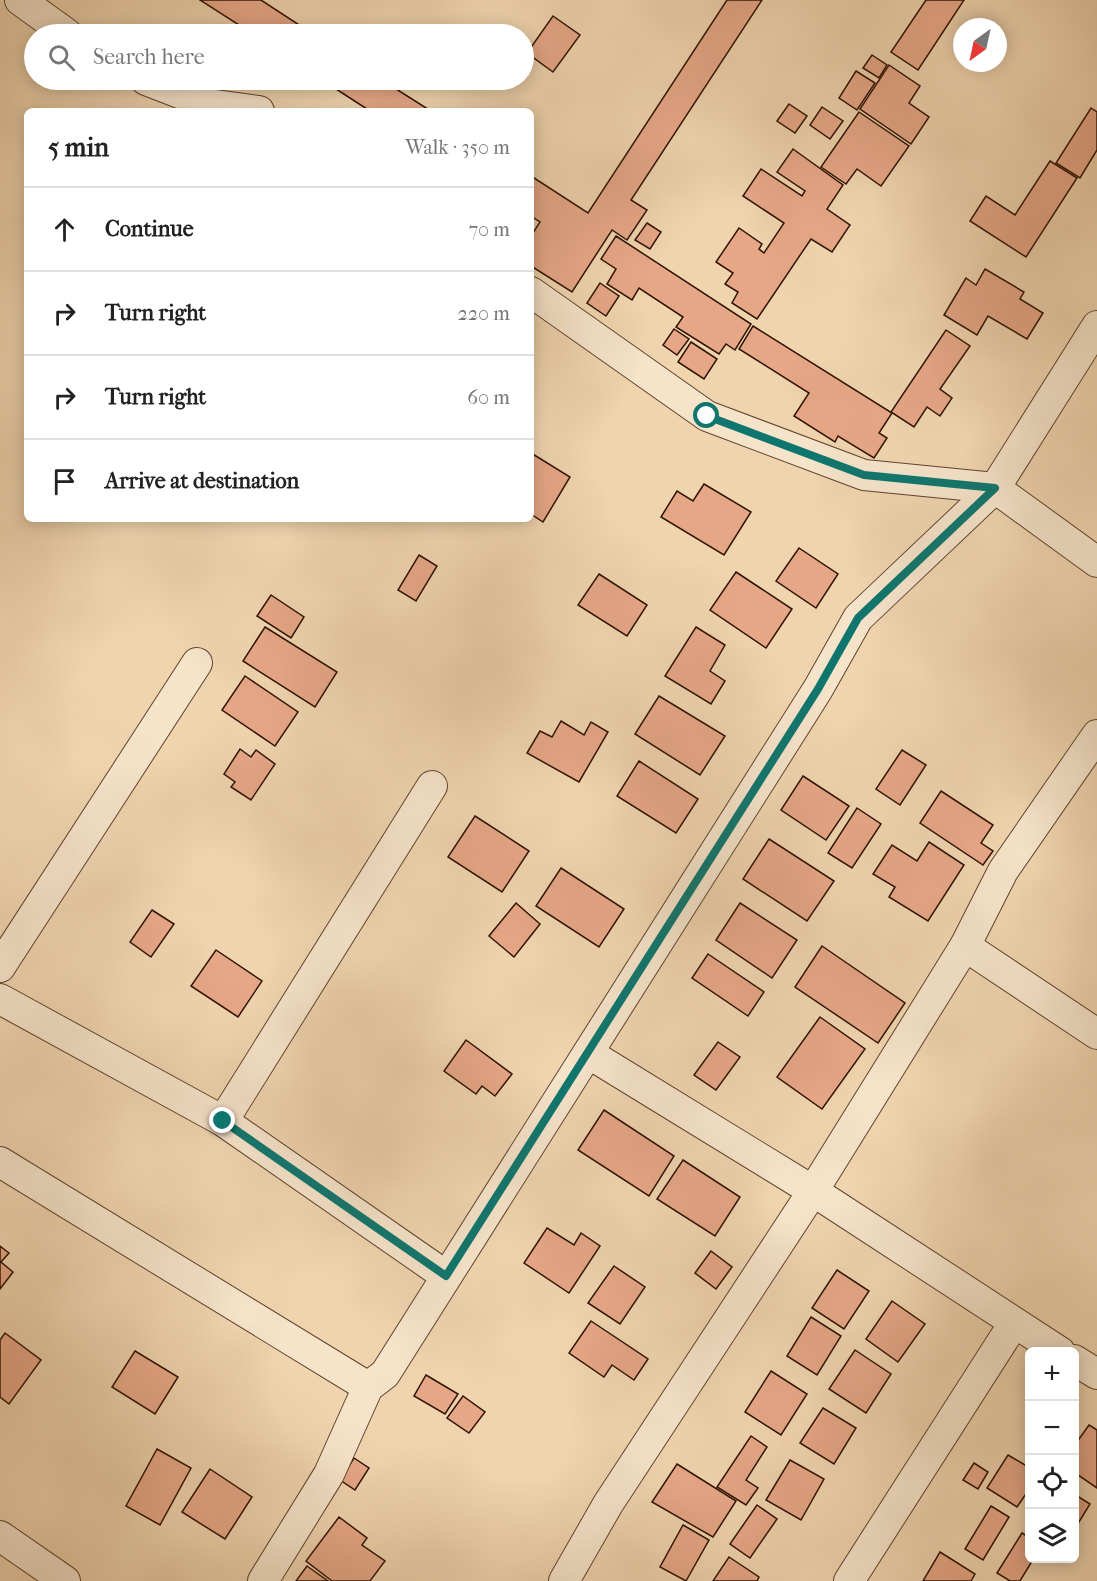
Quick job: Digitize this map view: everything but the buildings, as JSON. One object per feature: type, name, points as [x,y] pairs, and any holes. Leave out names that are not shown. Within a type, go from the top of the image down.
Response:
[{"type":"street","points":[[20,0],[53,24]]},
{"type":"street","points":[[172,90],[208,104],[237,108]]},
{"type":"street","points":[[534,294],[707,416],[864,475],[995,488],[1097,562]]},
{"type":"street","points":[[263,1581],[329,1474],[368,1387],[385,1374],[818,689],[858,618],[995,488],[1097,326]]},
{"type":"street","points":[[0,967],[197,663]]},
{"type":"street","points":[[564,1581],[608,1504],[813,1191],[965,946],[1003,871],[1097,735]]},
{"type":"street","points":[[223,1121],[432,786]]},
{"type":"street","points":[[965,946],[1097,1034]]},
{"type":"street","points":[[0,999],[223,1121],[446,1276]]},
{"type":"street","points":[[588,1053],[813,1191],[1052,1347]]},
{"type":"street","points":[[0,1162],[368,1387]]},
{"type":"street","points":[[849,1581],[1014,1323]]},
{"type":"street","points":[[1079,1363],[1097,1374]]},
{"type":"street","points":[[0,1536],[65,1581]]},
{"type":"route","points":[[223,1121],[446,1276],[818,689],[858,618],[995,488],[864,475],[856,470],[707,416]]}]
